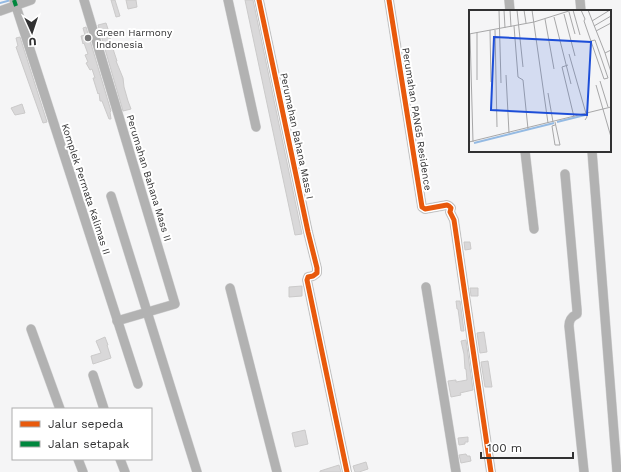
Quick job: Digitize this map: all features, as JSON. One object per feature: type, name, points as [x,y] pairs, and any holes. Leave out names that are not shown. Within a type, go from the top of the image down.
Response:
[{"type":"street","points":[[0,11],[15,2],[31,0]]},
{"type":"street","name":"Perumahan Bahana Mass II","points":[[84,0],[175,304],[117,321]]},
{"type":"street","points":[[228,0],[256,127]]},
{"type":"street","name":"Perumahan Bahana Mass I","points":[[259,0],[317,268],[317,272],[308,277],[307,280],[347,472]]},
{"type":"street","name":"Perumahan PANG5 Residence","points":[[389,0],[422,207],[425,210],[447,205],[451,208],[450,212],[454,220],[491,472]]},
{"type":"street","points":[[509,0],[510,10]]},
{"type":"street","points":[[580,0],[581,10]]},
{"type":"street","name":"Komplek Permata Kalimas II","points":[[15,2],[138,384]]},
{"type":"street","points":[[525,152],[534,228]]},
{"type":"street","points":[[592,152],[617,472]]},
{"type":"street","points":[[565,174],[577,310],[576,314],[571,318],[569,326],[584,472]]},
{"type":"street","points":[[111,196],[197,472]]},
{"type":"street","points":[[426,286],[456,472]]},
{"type":"street","points":[[230,288],[277,472]]},
{"type":"street","points":[[31,329],[60,408]]},
{"type":"street","points":[[93,375],[104,408]]},
{"type":"street","points":[[78,460],[83,472]]},
{"type":"street","points":[[120,460],[125,472]]},
{"type":"building","points":[[111,0],[115,0],[120,16],[116,17]]},
{"type":"building","points":[[126,0],[136,0],[137,7],[128,9]]},
{"type":"building","points":[[245,0],[253,0],[302,234],[295,235]]},
{"type":"building","points":[[106,23],[131,109],[123,111],[98,25]]},
{"type":"building","points":[[86,27],[111,111],[111,119],[109,119],[102,101],[100,101],[99,93],[98,94],[93,78],[95,78],[92,69],[90,70],[86,63],[88,62],[85,55],[88,54],[81,36],[85,35],[83,28]]},
{"type":"building","points":[[20,37],[47,122],[43,123],[16,47],[18,46],[16,38]]},
{"type":"building","points":[[22,104],[25,113],[15,115],[11,108]]},
{"type":"building","points":[[464,242],[470,242],[471,249],[465,250]]},
{"type":"building","points":[[302,286],[302,296],[289,297],[289,287]]},
{"type":"building","points":[[470,288],[478,288],[478,296],[471,296]]},
{"type":"building","points":[[456,301],[460,301],[464,331],[461,331]]},
{"type":"building","points":[[484,332],[487,352],[480,353],[477,333]]},
{"type":"building","points":[[105,337],[111,358],[93,364],[91,356],[101,353],[96,341]]},
{"type":"building","points":[[466,340],[473,390],[451,397],[448,381],[456,380],[456,382],[467,380],[461,341]]},
{"type":"building","points":[[488,361],[492,387],[485,387],[481,362]]},
{"type":"building","points":[[305,430],[308,444],[295,447],[292,433]]},
{"type":"building","points":[[468,437],[468,442],[459,445],[458,438]]},
{"type":"building","points":[[466,454],[467,456],[470,456],[471,461],[461,463],[459,455]]},
{"type":"building","points":[[366,462],[368,469],[355,472],[353,466]]},
{"type":"building","points":[[339,465],[341,472],[320,472],[320,471]]},
{"type":"waterway","points":[[0,3],[11,0]]},
{"type":"marked path","points":[[14,0],[16,6]]},
{"type":"cycle path","points":[[259,0],[317,268],[317,273],[308,277],[307,280],[347,472]]},
{"type":"cycle path","points":[[389,0],[422,207],[425,209],[447,205],[451,208],[450,212],[454,220],[491,472]]},
{"type":"place","name":"Green Harmony Indonesia","points":[[88,38]]}]
